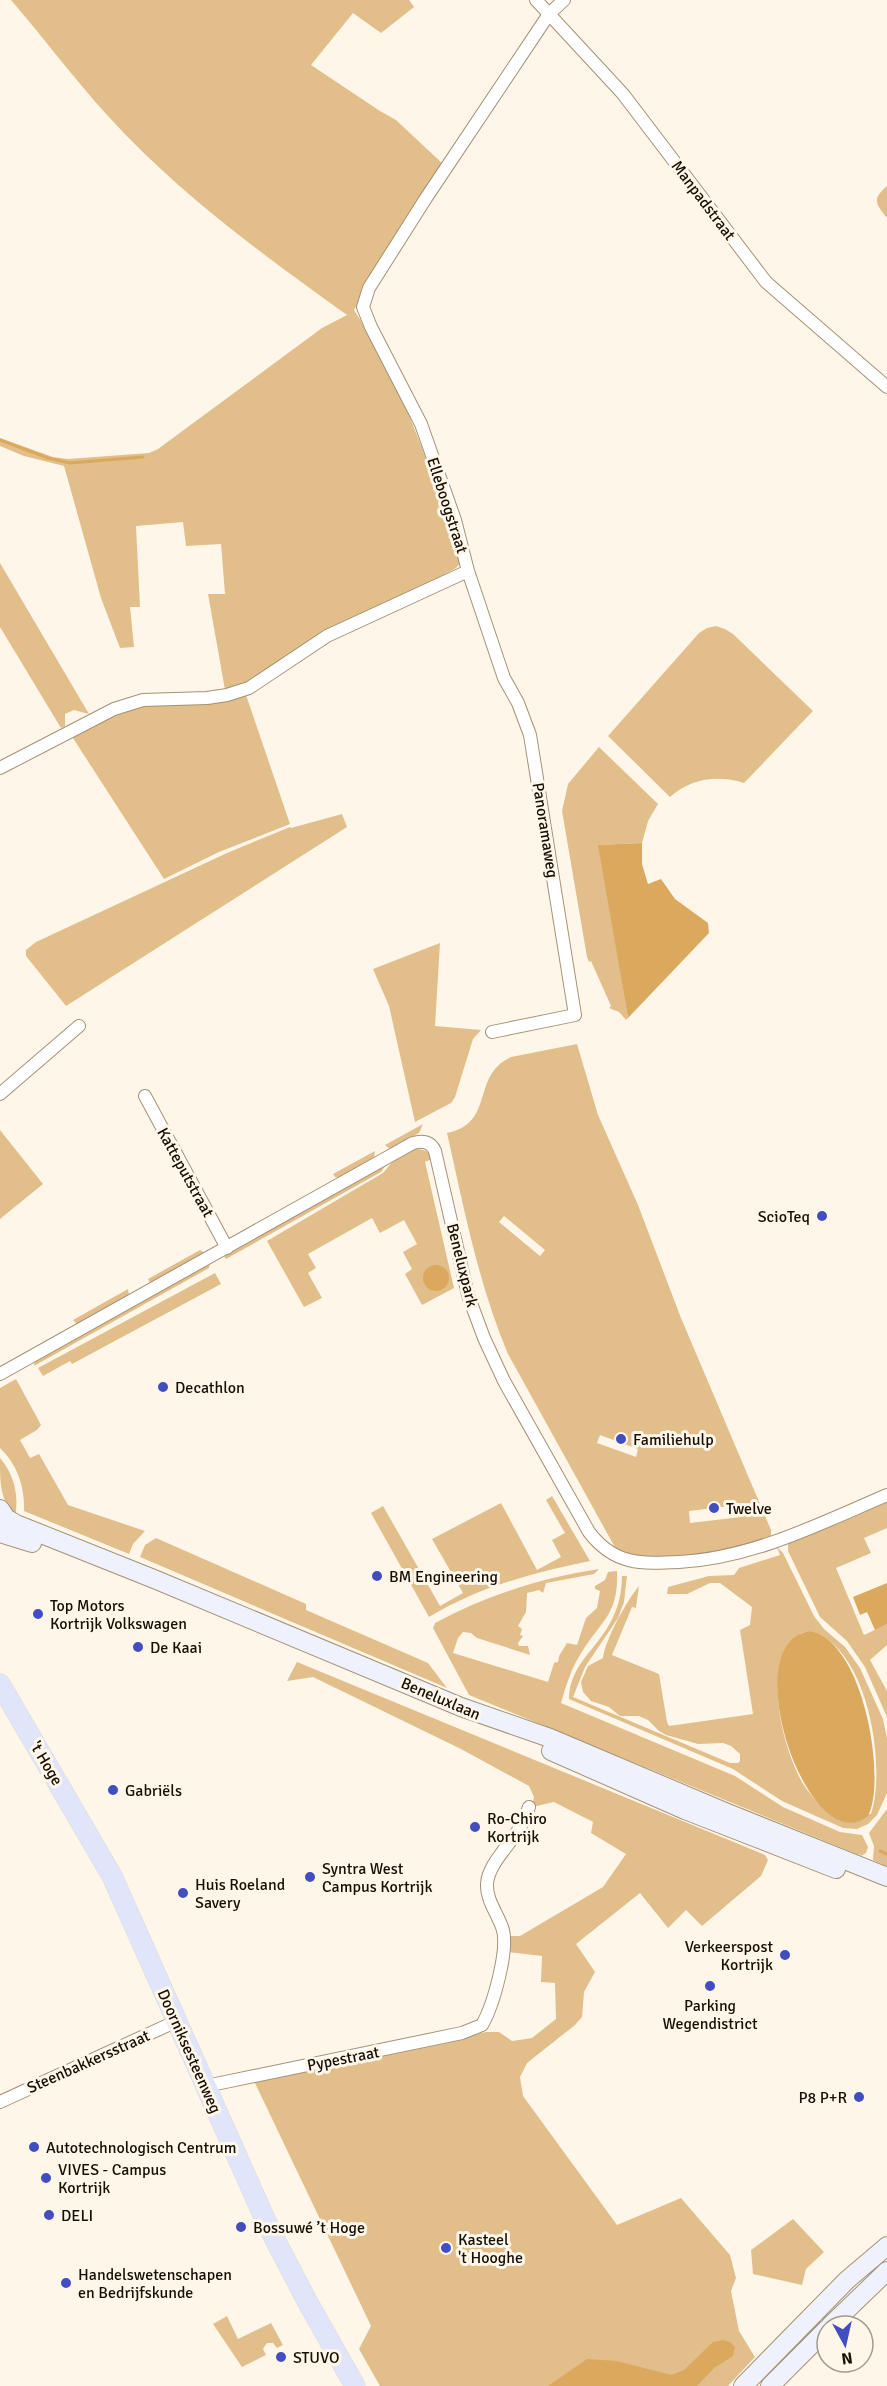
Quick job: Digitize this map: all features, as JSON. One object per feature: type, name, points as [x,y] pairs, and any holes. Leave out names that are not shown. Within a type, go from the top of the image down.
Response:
[{"type":"main road","name":"Beneluxlaan","points":[[0,1509],[6,1518],[16,1524],[484,1717],[550,1738],[887,1877]]},
{"type":"main road","name":"Beneluxlaan","points":[[0,1533],[22,1539],[185,1601],[548,1750],[685,1810],[887,1890]]},
{"type":"main road","name":"'t Hoge","points":[[0,1684],[93,1842]]},
{"type":"main road","name":"Doorniksesteenweg","points":[[93,1842],[112,1876],[284,2259],[356,2386]]},
{"type":"main road","points":[[743,2386],[848,2280],[887,2246]]},
{"type":"main road","points":[[842,2314],[887,2271]]},
{"type":"main road","points":[[770,2386],[815,2340]]},
{"type":"street","name":"Manpadstraat","points":[[536,0],[623,94],[766,282],[887,387]]},
{"type":"street","name":"Elleboogstraat","points":[[0,768],[114,709],[143,700],[207,698],[249,688],[327,636],[468,571],[455,520],[420,424],[367,319],[363,307],[364,300],[426,198],[549,14],[564,0]]},
{"type":"street","name":"Panoramaweg","points":[[468,571],[504,678],[518,703],[530,735],[576,1015],[492,1032]]},
{"type":"street","points":[[0,1095],[79,1026]]},
{"type":"street","name":"Katteputstraat","points":[[145,1096],[227,1248]]},
{"type":"street","name":"Beneluxpark","points":[[0,1374],[413,1143],[428,1143],[435,1151],[468,1295],[491,1354],[589,1532],[602,1547],[617,1557],[637,1563],[714,1559],[764,1546],[887,1495]]},
{"type":"street","name":"Pypestraat","points":[[206,2086],[411,2044],[480,2027],[488,2016],[492,2004],[504,1942],[502,1926],[488,1893],[487,1881],[491,1870],[518,1832],[529,1807]]},
{"type":"street","name":"Steenbakkersstraat","points":[[0,2102],[177,2021]]},
{"type":"shaded area","points":[[11,0],[409,0],[414,7],[381,33],[353,13],[311,65],[396,120],[444,165],[354,310],[401,397],[426,458],[461,562],[456,568],[242,686],[225,690],[208,594],[225,594],[221,544],[186,546],[183,522],[136,526],[140,607],[130,607],[134,647],[120,648],[101,598],[64,466],[24,456],[0,446],[0,438],[53,457],[68,459],[149,453],[158,449],[322,328],[347,315],[222,222],[163,171],[95,102]]},
{"type":"shaded area","points":[[887,186],[887,218],[878,205],[877,198]]},
{"type":"shaded area","points":[[0,563],[89,714],[74,710],[65,714],[65,726],[61,728],[0,627]]},
{"type":"shaded area","points":[[716,626],[733,634],[813,711],[744,783],[724,779],[705,780],[687,786],[670,797],[608,736],[699,633]]},
{"type":"shaded area","points":[[246,695],[290,824],[219,852],[164,879],[71,735],[113,713],[145,705]]},
{"type":"shaded area","points":[[599,747],[658,804],[648,821],[642,843],[599,845],[628,1018],[626,1020],[619,1012],[609,1008],[611,1006],[591,961],[589,962],[587,957],[562,811],[568,784]]},
{"type":"shaded area","points":[[342,814],[347,827],[66,1006],[26,956],[26,950],[36,942],[227,853],[290,827]]},
{"type":"shaded area","points":[[642,843],[642,864],[648,884],[661,879],[675,899],[708,923],[709,933],[628,1018],[598,845]]},
{"type":"shaded area","points":[[440,943],[435,1026],[481,1030],[473,1039],[455,1097],[451,1103],[415,1122],[389,1006],[373,969]]},
{"type":"shaded area","points":[[577,1044],[598,1115],[638,1205],[681,1318],[771,1530],[771,1538],[751,1545],[701,1555],[645,1559],[617,1551],[508,1354],[480,1273],[447,1133],[462,1128],[472,1120],[491,1075],[498,1065],[511,1057]],"holes":[[[504,1216],[545,1250],[540,1256],[499,1222]],[[600,1435],[638,1449],[636,1457],[597,1443]],[[739,1505],[741,1517],[690,1523],[689,1511]]]},
{"type":"shaded area","points":[[423,1124],[419,1133],[390,1149],[385,1145]]},
{"type":"shaded area","points":[[0,1130],[43,1184],[0,1219]]},
{"type":"shaded area","points":[[414,1149],[428,1152],[432,1159],[425,1162],[454,1288],[422,1305],[405,1274],[412,1269],[403,1252],[417,1244],[404,1220],[380,1233],[372,1218],[308,1254],[316,1268],[308,1273],[322,1298],[304,1307],[267,1241],[383,1173],[393,1161]]},
{"type":"shaded area","points":[[375,1151],[374,1158],[339,1178],[333,1174]]},
{"type":"shaded area","points":[[386,1165],[381,1172],[226,1259],[223,1255]]},
{"type":"shaded area","points":[[200,1250],[205,1253],[150,1283],[148,1279]]},
{"type":"shaded area","points":[[210,1262],[209,1268],[34,1366],[35,1360]]},
{"type":"shaded area","points":[[436,1265],[445,1269],[449,1278],[445,1287],[436,1291],[427,1287],[423,1278],[427,1269]]},
{"type":"shaded area","points":[[215,1273],[221,1284],[72,1364],[70,1361],[43,1376],[38,1368]]},
{"type":"shaded area","points":[[128,1289],[129,1296],[77,1324],[73,1320]]},
{"type":"shaded area","points":[[16,1379],[41,1425],[20,1440],[30,1458],[39,1454],[68,1505],[145,1531],[133,1544],[129,1554],[24,1511],[23,1494],[16,1469],[0,1448],[0,1388]]},
{"type":"shaded area","points":[[0,1458],[15,1486],[15,1518],[6,1504],[2,1490]]},
{"type":"shaded area","points":[[552,1496],[590,1561],[507,1582],[468,1597],[429,1617],[371,1513],[383,1506],[440,1606],[463,1593],[432,1539],[501,1503],[537,1570],[561,1557],[552,1540],[565,1533],[546,1500]]},
{"type":"shaded area","points":[[887,1500],[887,1528],[864,1538],[871,1553],[836,1568],[864,1635],[887,1624],[887,1645],[870,1660],[887,1691],[887,1717],[865,1667],[847,1641],[820,1617],[788,1551],[788,1542]]},
{"type":"shaded area","points":[[156,1538],[306,1604],[306,1610],[428,1663],[447,1688],[140,1557],[145,1545]]},
{"type":"shaded area","points":[[777,1547],[783,1553],[814,1616],[824,1629],[845,1647],[860,1668],[883,1719],[887,1738],[887,1793],[877,1815],[868,1824],[857,1829],[843,1828],[782,1801],[733,1769],[569,1699],[570,1688],[577,1670],[610,1624],[618,1604],[622,1576],[627,1576],[624,1602],[618,1618],[585,1667],[573,1697],[730,1763],[738,1763],[740,1754],[731,1746],[723,1743],[698,1744],[666,1735],[648,1720],[639,1716],[620,1716],[609,1707],[591,1701],[583,1692],[581,1682],[588,1666],[603,1658],[617,1620],[639,1586],[636,1608],[632,1607],[612,1655],[659,1674],[669,1726],[753,1714],[740,1630],[750,1625],[752,1607],[720,1583],[710,1583],[687,1594],[667,1594],[668,1587],[709,1576],[734,1575],[739,1568],[780,1555]],"holes":[[[810,1631],[830,1641],[846,1659],[859,1683],[868,1710],[874,1739],[876,1767],[871,1814],[837,1818],[822,1806],[802,1782],[788,1750],[783,1731],[778,1692],[779,1673],[784,1656],[792,1642],[804,1632]]]},
{"type":"shaded area","points":[[599,1569],[594,1574],[546,1583],[543,1593],[539,1590],[527,1593],[526,1612],[518,1626],[522,1629],[520,1635],[523,1636],[518,1643],[519,1646],[528,1646],[530,1655],[463,1632],[458,1638],[453,1653],[548,1682],[554,1663],[558,1662],[567,1643],[577,1645],[586,1618],[597,1608],[600,1591],[595,1589],[595,1586],[605,1580],[608,1572],[617,1571],[617,1586],[611,1608],[577,1660],[561,1703],[735,1776],[783,1807],[840,1832],[862,1835],[868,1847],[866,1853],[861,1856],[469,1695],[433,1628],[435,1623],[474,1604],[515,1589],[556,1577]]},
{"type":"shaded area","points":[[887,1583],[887,1624],[875,1630],[867,1612],[860,1615],[853,1597]]},
{"type":"shaded area","points":[[810,1631],[829,1640],[845,1659],[857,1684],[872,1744],[875,1773],[873,1798],[868,1816],[845,1822],[823,1809],[803,1781],[788,1746],[779,1707],[778,1671],[788,1644]]},
{"type":"shaded area","points":[[297,1662],[765,1855],[768,1860],[761,1876],[702,1926],[686,1910],[668,1928],[640,1893],[576,1944],[595,1972],[584,1992],[582,2017],[527,2063],[520,2077],[523,2096],[617,2225],[681,2198],[730,2255],[736,2278],[731,2291],[739,2331],[755,2357],[728,2386],[380,2386],[359,2349],[371,2326],[254,2081],[486,2032],[499,2032],[512,2041],[532,2038],[556,2019],[555,1983],[541,1982],[542,1956],[508,1952],[509,1936],[520,1936],[603,1887],[626,1854],[591,1833],[593,1822],[554,1802],[532,1807],[534,1797],[529,1786],[461,1749],[313,1677],[287,1681]]},
{"type":"shaded area","points":[[887,1809],[887,1867],[873,1860],[874,1846],[869,1833]]},
{"type":"shaded area","points":[[793,2219],[824,2252],[806,2269],[802,2285],[753,2274],[751,2250]]},
{"type":"shaded area","points":[[227,2316],[238,2339],[271,2323],[283,2345],[277,2348],[273,2343],[267,2343],[263,2349],[266,2355],[242,2367],[213,2324]]},
{"type":"shaded area","points":[[723,2340],[735,2347],[733,2356],[714,2368],[697,2386],[548,2386],[587,2359],[617,2361],[671,2375],[684,2370],[713,2342]]},
{"type":"waterway","points":[[0,440],[48,458],[70,463],[143,457]]},
{"type":"waterway","points":[[880,1851],[887,1854]]},
{"type":"place","name":"ScioTeq","points":[[822,1216]]},
{"type":"place","name":"Decathlon","points":[[163,1387]]},
{"type":"place","name":"Familiehulp","points":[[621,1439]]},
{"type":"place","name":"Twelve","points":[[714,1508]]},
{"type":"place","name":"BM Engineering","points":[[377,1576]]},
{"type":"place","name":"Top Motors Kortrijk Volkswagen","points":[[38,1614]]},
{"type":"place","name":"De Kaai","points":[[138,1647]]},
{"type":"place","name":"Gabriëls","points":[[113,1790]]},
{"type":"place","name":"Ro-Chiro Kortrijk","points":[[475,1827]]},
{"type":"place","name":"Syntra West Campus Kortrijk","points":[[310,1877]]},
{"type":"place","name":"Huis Roeland Savery","points":[[183,1893]]},
{"type":"place","name":"Verkeerspost Kortrijk","points":[[785,1955]]},
{"type":"place","name":"Parking Wegendistrict","points":[[710,1986]]},
{"type":"place","name":"P8 P+R","points":[[859,2097]]},
{"type":"place","name":"Autotechnologisch Centrum","points":[[34,2147]]},
{"type":"place","name":"VIVES - Campus Kortrijk","points":[[46,2178]]},
{"type":"place","name":"DELI","points":[[49,2215]]},
{"type":"place","name":"Bossuwé ’t Hoge","points":[[241,2227]]},
{"type":"place","name":"Kasteel 't Hooghe","points":[[446,2248]]},
{"type":"place","name":"Handelswetenschapen en Bedrijfskunde","points":[[66,2283]]},
{"type":"place","name":"STUVO","points":[[281,2357]]}]
